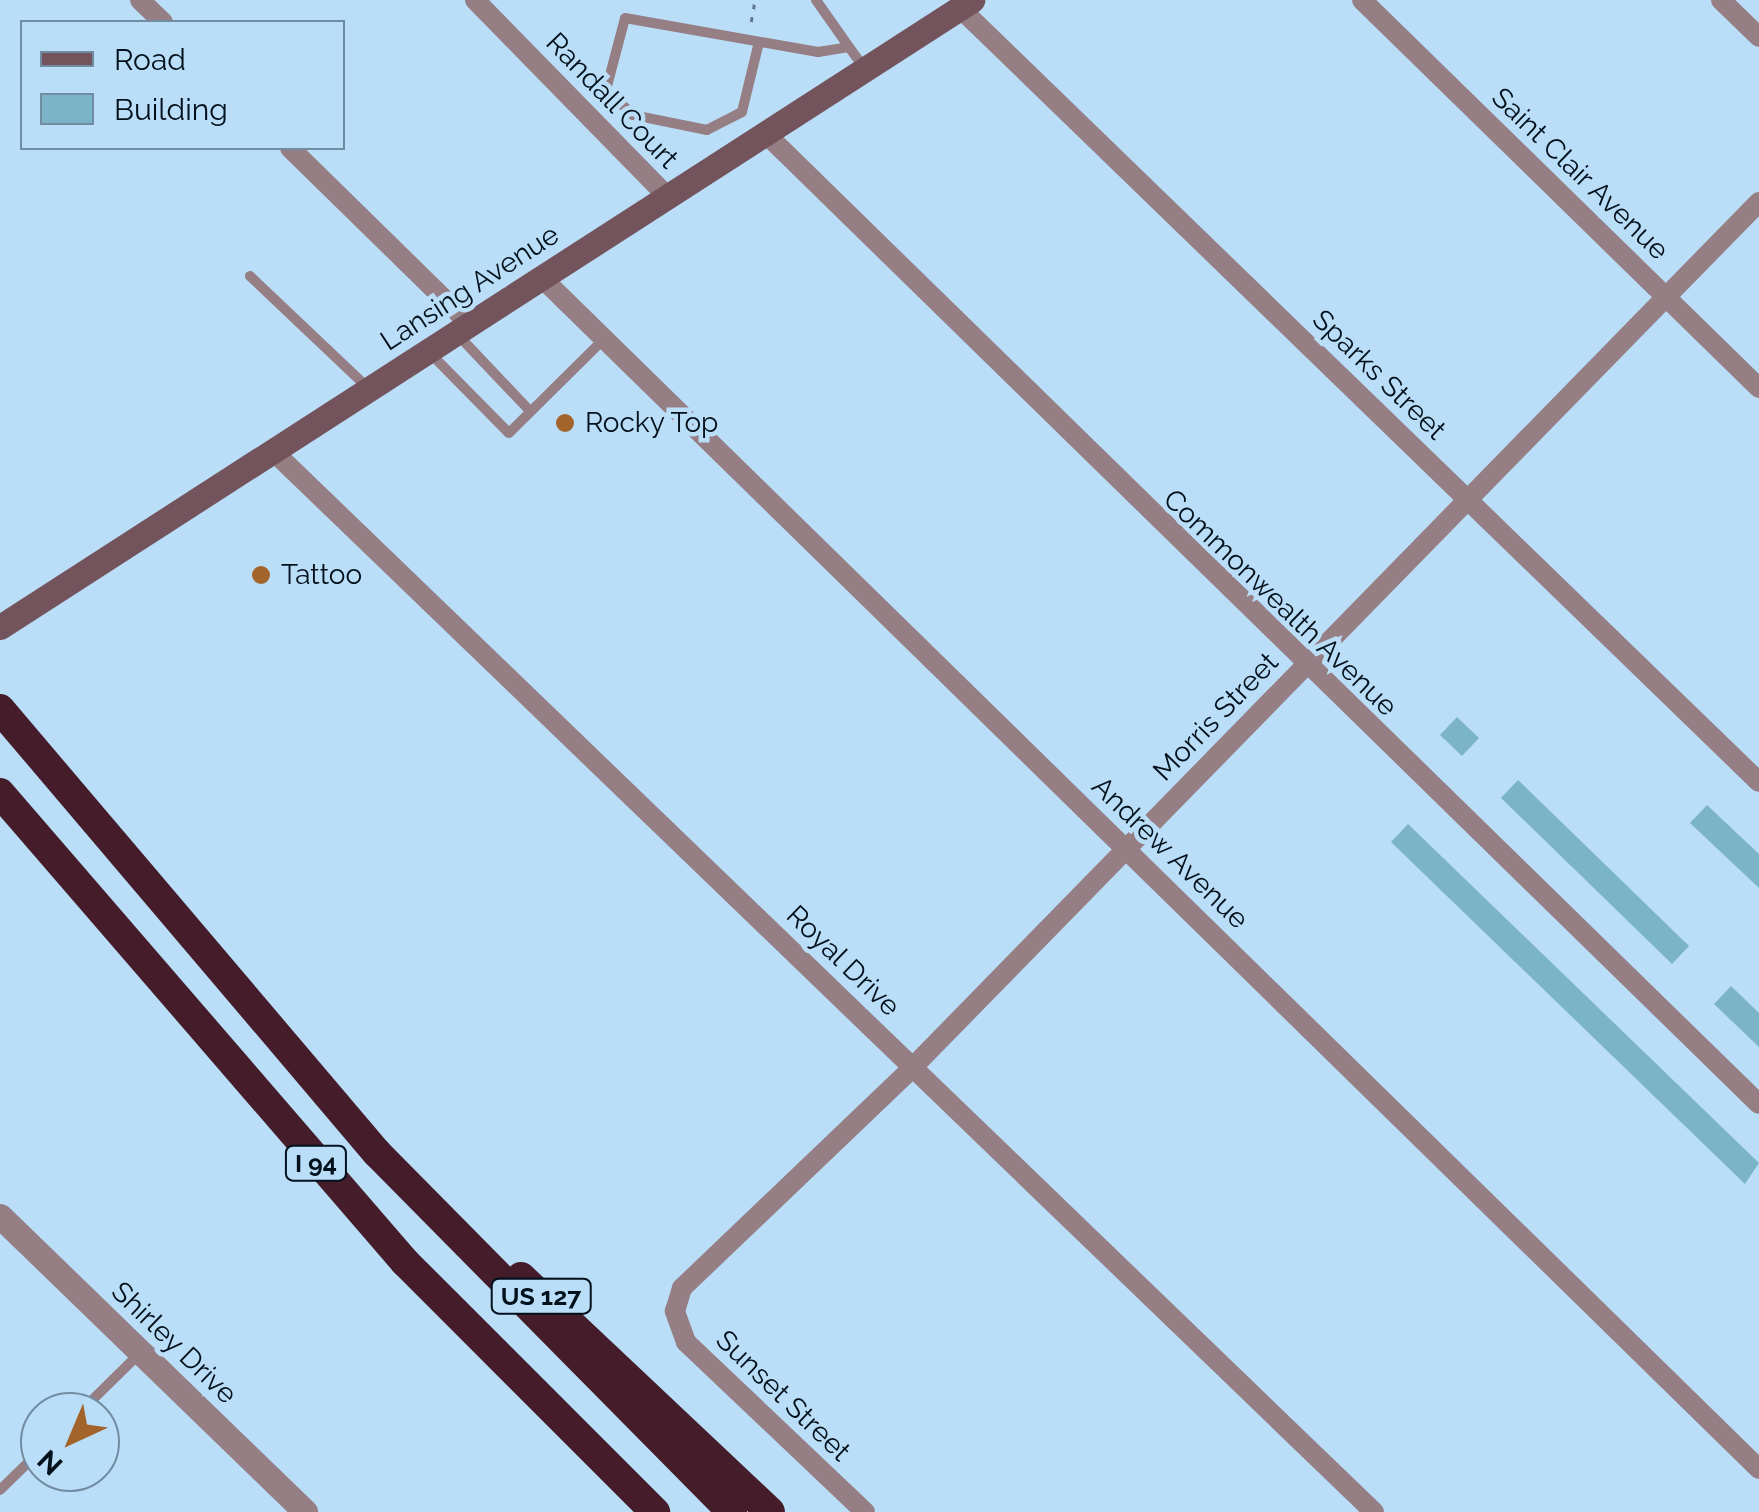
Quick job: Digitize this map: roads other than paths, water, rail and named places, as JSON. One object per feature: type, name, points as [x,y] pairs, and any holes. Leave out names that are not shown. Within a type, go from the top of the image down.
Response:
[{"type":"highway","name":"I 94","points":[[0,709],[312,1080],[732,1512]]},
{"type":"highway","name":"I 94","points":[[0,793],[405,1262],[654,1512]]},
{"type":"highway","name":"US 127","points":[[312,1080],[770,1512]]},
{"type":"main road","name":"Lansing Avenue","points":[[8,622],[737,156],[966,4]]},
{"type":"street","points":[[140,0],[161,20]]},
{"type":"street","name":"Randall Court","points":[[475,0],[668,197]]},
{"type":"street","name":"Saint Clair Avenue","points":[[1362,0],[1759,388]]},
{"type":"street","points":[[1721,0],[1759,37]]},
{"type":"street","name":"Sparks Street","points":[[966,4],[1759,782]]},
{"type":"street","name":"Commonwealth Avenue","points":[[768,136],[1304,666],[1759,1104]]},
{"type":"street","points":[[292,150],[463,329]]},
{"type":"street","name":"Morris Street","points":[[676,1311],[682,1288],[913,1067],[1759,202]]},
{"type":"street","name":"Andrew Avenue","points":[[542,278],[1759,1469]]},
{"type":"street","name":"Royal Drive","points":[[273,451],[1374,1512]]},
{"type":"street","name":"Shirley Drive","points":[[0,1216],[306,1512]]},
{"type":"street","name":"Sunset Street","points":[[676,1311],[686,1342],[864,1512]]},
{"type":"lane","points":[[816,0],[867,70]]},
{"type":"lane","points":[[759,42],[742,112],[714,127],[633,115],[606,90],[625,18],[759,42],[848,47]]},
{"type":"lane","points":[[714,127],[737,156]]},
{"type":"lane","points":[[250,276],[368,389]]},
{"type":"lane","points":[[463,329],[530,411]]},
{"type":"lane","points":[[428,351],[508,432],[604,339]]},
{"type":"lane","points":[[100,1392],[140,1352]]},
{"type":"lane","points":[[0,1490],[20,1470]]},
{"type":"place","name":"Rocky Top","points":[[565,423]]},
{"type":"place","name":"Tattoo","points":[[261,575]]}]
